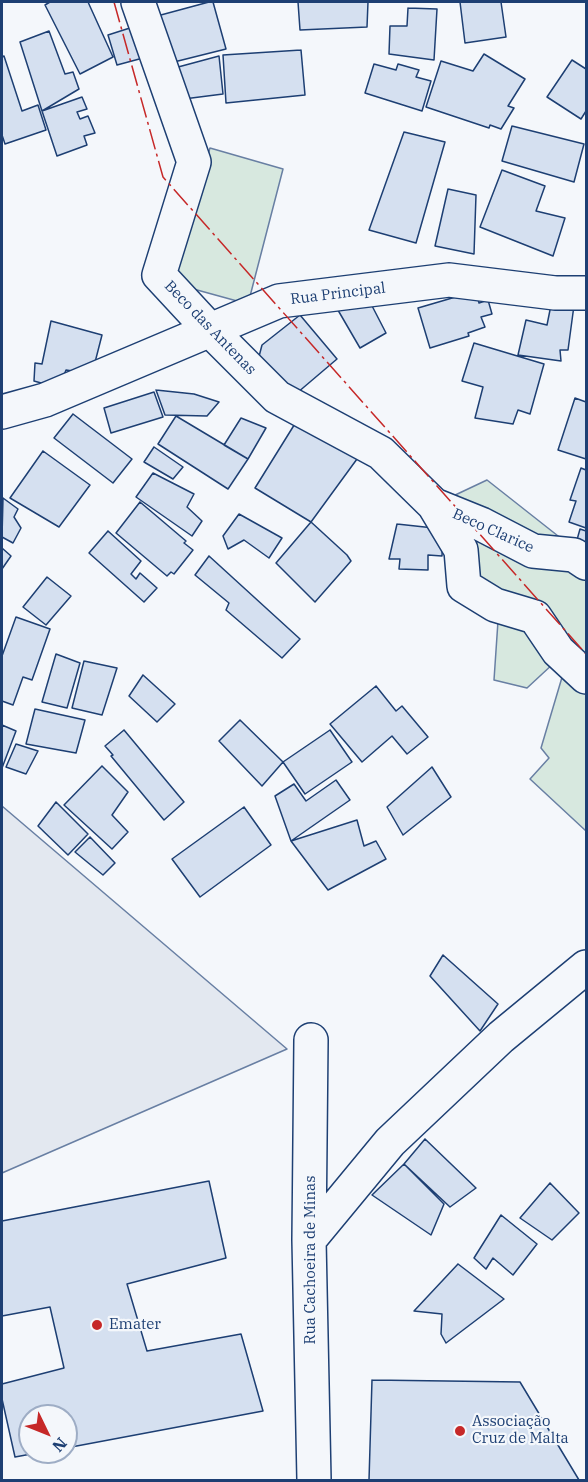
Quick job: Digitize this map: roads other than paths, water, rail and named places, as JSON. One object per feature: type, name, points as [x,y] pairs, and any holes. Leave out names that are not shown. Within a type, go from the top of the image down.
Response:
[{"type":"street","name":"Beco das Antenas","points":[[138,2],[194,162],[159,274],[210,330],[277,397],[381,453],[435,505]]},
{"type":"street","name":"Rua Principal","points":[[2,412],[45,400],[279,301],[449,280],[555,293],[586,292]]},
{"type":"street","name":"Beco Clarice","points":[[435,505],[481,524],[533,551],[574,555],[586,563]]},
{"type":"street","points":[[435,505],[461,550],[464,586],[495,605],[535,617],[558,651],[586,677]]},
{"type":"street","points":[[309,1240],[390,1142],[501,1037],[586,967]]},
{"type":"street","name":"Rua Cachoeira de Minas","points":[[311,1040],[309,1240],[314,1480]]},
{"type":"place","name":"Emater","points":[[97,1325]]},
{"type":"place","name":"Associação Cruz de Malta","points":[[460,1431]]}]
